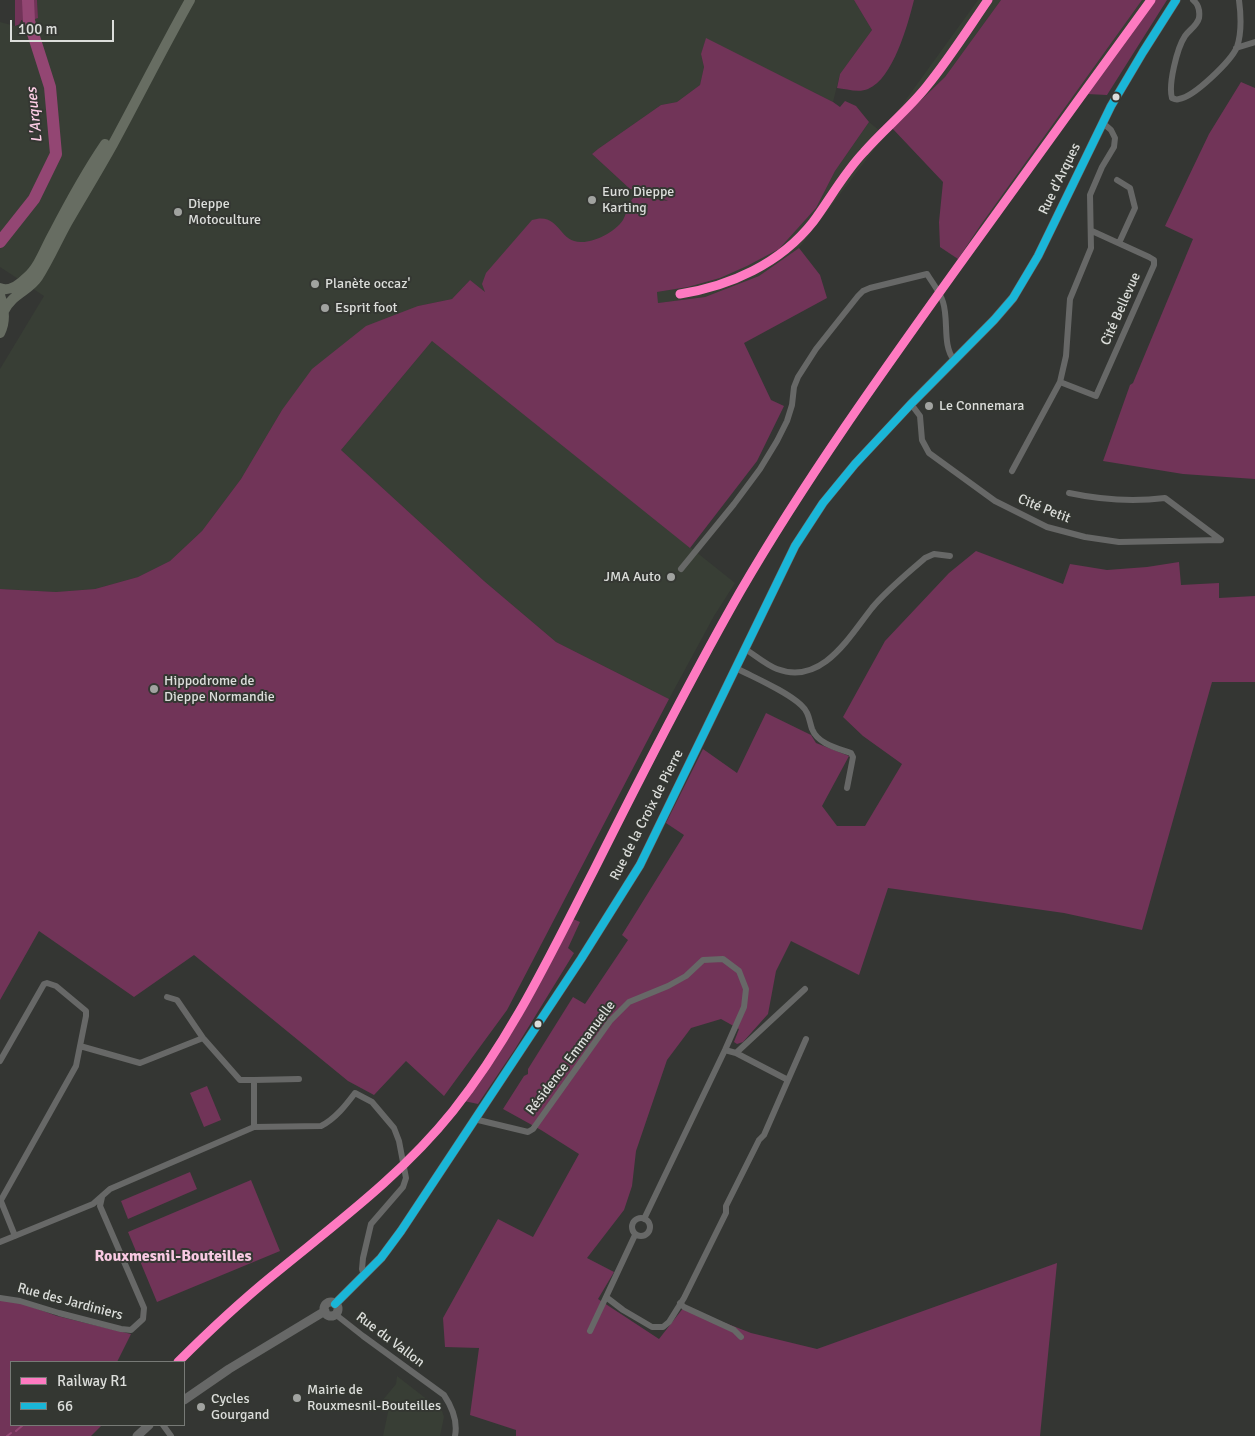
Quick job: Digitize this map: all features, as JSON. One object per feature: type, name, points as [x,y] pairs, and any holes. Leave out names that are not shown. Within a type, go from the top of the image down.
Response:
[{"type":"main road","points":[[0,333],[4,311],[8,302],[29,287],[37,278],[190,0]]},
{"type":"main road","name":"Rue d'Arques","points":[[954,360],[994,320],[1024,281],[1103,123],[1139,57],[1176,0]]},
{"type":"main road","points":[[0,288],[4,290],[11,288],[28,277],[77,189],[104,146],[124,122]]},
{"type":"main road","points":[[0,295],[4,311]]},
{"type":"main road","name":"Rue de la Croix de Pierre","points":[[336,1304],[381,1258],[401,1231],[581,959],[640,865],[795,546],[823,503],[855,464],[954,360]]},
{"type":"main road","points":[[332,1302],[336,1304],[338,1310],[336,1314],[330,1315],[325,1311],[327,1303],[332,1302]]},
{"type":"main road","points":[[185,1399],[229,1369],[325,1311]]},
{"type":"main road","points":[[138,1436],[148,1426]]},
{"type":"street","points":[[1193,0],[1197,4],[1200,15],[1198,21],[1185,36],[1181,46],[1170,92],[1172,98],[1178,100],[1187,96],[1215,75],[1236,48],[1240,33],[1241,15],[1239,0]]},
{"type":"street","points":[[1236,48],[1255,42]]},
{"type":"street","points":[[1012,471],[1060,382],[1066,356],[1070,299],[1091,248],[1090,195],[1102,167],[1114,147],[1115,138],[1111,130],[1103,123]]},
{"type":"street","points":[[1117,180],[1130,188],[1135,208],[1119,243]]},
{"type":"street","name":"Cité Bellevue","points":[[1060,382],[1096,396],[1154,265],[1154,260],[1149,257],[1092,231]]},
{"type":"street","points":[[681,569],[760,469],[787,421],[798,377],[816,348],[863,291],[927,274],[943,302],[948,349],[954,360]]},
{"type":"street","name":"Cité Petit","points":[[911,404],[920,416],[922,440],[929,453],[995,501],[1047,527],[1085,537],[1119,542],[1221,540],[1165,498],[1117,501],[1069,493]]},
{"type":"street","points":[[745,648],[775,668],[786,672],[799,672],[821,666],[835,656],[874,606],[925,558],[934,554],[950,556]]},
{"type":"street","points":[[736,668],[795,700],[808,713],[812,731],[818,739],[851,754],[853,757],[847,788]]},
{"type":"street","name":"Résidence Emmanuelle","points":[[474,1119],[528,1132],[533,1129],[610,1022],[629,1002],[668,986],[686,976],[702,960],[723,959],[739,971],[746,989],[744,1007],[644,1219]]},
{"type":"street","points":[[0,1061],[44,984],[56,986],[86,1011],[76,1066],[0,1200],[15,1236]]},
{"type":"street","points":[[736,1053],[805,989]]},
{"type":"street","points":[[167,998],[177,1000],[203,1038],[240,1080],[299,1079]]},
{"type":"street","points":[[80,1046],[140,1063],[203,1038]]},
{"type":"street","points":[[606,1297],[622,1310],[655,1328],[663,1327],[670,1322],[726,1214],[726,1206],[759,1140],[764,1135],[806,1039]]},
{"type":"street","points":[[725,1050],[736,1053],[788,1080]]},
{"type":"street","points":[[254,1080],[254,1126]]},
{"type":"street","points":[[0,1242],[93,1204],[110,1189],[254,1126],[321,1126],[334,1116],[355,1093],[372,1102],[397,1134],[406,1178],[403,1186],[371,1224],[363,1258],[362,1269],[364,1276]]},
{"type":"street","name":"Rue des Jardiniers","points":[[0,1298],[20,1301],[121,1329],[131,1330],[143,1319],[144,1308],[100,1206],[104,1194]]},
{"type":"street","name":"Résidence Emmanuelle","points":[[636,1219],[644,1219],[650,1225],[649,1232],[641,1237],[635,1235],[632,1230],[632,1224],[636,1219]]},
{"type":"street","name":"Résidence Emmanuelle","points":[[590,1331],[635,1235]]},
{"type":"street","points":[[680,1302],[684,1307],[734,1330],[741,1337]]},
{"type":"street","name":"Rue du Vallon","points":[[336,1314],[377,1347],[444,1394],[451,1405],[455,1419],[455,1436]]},
{"type":"shaded area","points":[[15,0],[37,0],[38,18],[15,26]]},
{"type":"shaded area","points":[[37,0],[854,0],[872,30],[840,74],[833,102],[706,39],[701,54],[704,67],[700,85],[677,102],[661,105],[592,154],[630,189],[650,192],[715,226],[486,293],[470,280],[452,299],[418,306],[282,410],[241,479],[202,531],[170,561],[138,577],[95,589],[56,592],[0,589],[0,369],[44,296],[0,267],[0,22],[15,26],[38,18]]},
{"type":"shaded area","points":[[854,0],[914,0],[908,23],[892,63],[877,83],[861,91],[837,88],[840,74],[872,30]]},
{"type":"shaded area","points":[[978,0],[1001,0],[945,77],[892,128],[886,124],[902,105]]},
{"type":"shaded area","points":[[1001,0],[1142,0],[958,259],[940,247],[939,222],[943,182],[892,128],[945,77]]},
{"type":"shaded area","points":[[1142,0],[1154,0],[860,409],[741,596],[683,703],[528,1008],[480,1082],[464,1101],[458,1099],[491,1054],[528,991],[703,649],[782,517],[839,429],[980,226]]},
{"type":"shaded area","points":[[1154,0],[1167,0],[1107,95],[1087,94]]},
{"type":"shaded area","points":[[706,38],[840,107],[845,101],[856,106],[869,122],[835,171],[816,208],[779,249],[720,278],[688,287],[657,292],[658,303],[705,297],[759,276],[799,248],[820,275],[827,298],[744,343],[771,400],[784,406],[757,461],[690,548],[432,341],[341,450],[484,581],[556,642],[669,699],[507,1010],[444,1096],[406,1061],[374,1095],[348,1081],[194,955],[134,997],[39,931],[0,1000],[0,589],[56,592],[95,589],[138,577],[170,561],[202,531],[241,479],[282,410],[312,369],[366,326],[418,306],[452,299],[470,280],[485,292],[482,284],[486,273],[532,220],[541,218],[548,220],[554,223],[568,238],[574,241],[587,242],[615,228],[625,217],[630,202],[635,196],[668,201],[650,192],[630,189],[592,154],[661,105],[677,102],[700,85],[704,67],[701,54]]},
{"type":"shaded area","points":[[1241,82],[1255,88],[1255,479],[1183,474],[1103,461],[1130,385],[1133,383],[1193,239],[1165,226],[1209,134]]},
{"type":"shaded area","points":[[869,122],[886,136],[799,248],[759,276],[705,297],[658,303],[657,292],[688,287],[720,278],[779,249],[816,208],[835,171]]},
{"type":"shaded area","points":[[432,341],[735,583],[714,616],[669,699],[556,642],[484,581],[341,450]]},
{"type":"shaded area","points":[[976,551],[1063,584],[1070,564],[1107,570],[1179,562],[1181,585],[1219,583],[1219,598],[1255,596],[1255,682],[1212,682],[1142,930],[1064,913],[888,888],[859,975],[791,941],[776,971],[768,1014],[743,1042],[737,1044],[734,1042],[739,1029],[721,1019],[691,1028],[667,1060],[636,1151],[632,1186],[624,1210],[587,1258],[614,1272],[598,1299],[659,1339],[684,1307],[751,1333],[817,1349],[1057,1263],[1040,1436],[516,1436],[516,1430],[470,1415],[479,1348],[445,1347],[443,1318],[498,1219],[533,1237],[579,1154],[503,1109],[524,1076],[528,1074],[528,1069],[573,997],[585,1004],[628,940],[622,935],[684,835],[666,823],[703,749],[737,773],[766,713],[811,735],[816,743],[849,756],[822,806],[837,826],[865,826],[902,764],[863,736],[843,717],[885,641],[949,573]]},
{"type":"shaded area","points":[[573,919],[580,922],[568,948],[574,953],[515,1049],[478,1104],[464,1101],[510,1036]]},
{"type":"shaded area","points":[[207,1086],[221,1120],[204,1127],[190,1093]]},
{"type":"shaded area","points":[[190,1172],[197,1189],[128,1219],[121,1201]]},
{"type":"shaded area","points":[[251,1180],[280,1251],[157,1302],[128,1232]]},
{"type":"shaded area","points":[[13,1300],[57,1316],[131,1334],[118,1361],[10,1361],[10,1426],[101,1426],[91,1436],[0,1436],[0,1301]]},
{"type":"shaded area","points":[[397,1376],[442,1411],[444,1417],[440,1436],[383,1436],[388,1412],[382,1401],[396,1384]]},
{"type":"waterway","name":"L'Arques","points":[[0,242],[34,199],[56,154],[50,87],[29,21],[28,0]]},
{"type":"waterway","points":[[16,1431],[22,1426]]},
{"type":"waterway","points":[[7,1436],[11,1433]]},
{"type":"rail line","name":"R1","points":[[680,294],[717,285],[753,271],[770,261],[800,237],[813,222],[857,160],[927,86],[951,55],[988,0]]},
{"type":"rail line","name":"R1","points":[[179,1361],[248,1297],[367,1198],[412,1157],[433,1135],[474,1083],[530,994],[665,730],[765,550],[844,428],[900,348],[1151,0]]},
{"type":"transit line","name":"66","points":[[335,1304],[381,1258],[401,1231],[581,959],[640,865],[795,546],[823,503],[855,464],[1013,298],[1038,256],[1111,106],[1176,0]]},
{"type":"place","name":"Euro Dieppe Karting","points":[[592,200]]},
{"type":"place","name":"Dieppe Motoculture","points":[[178,212]]},
{"type":"place","name":"Planète occaz'","points":[[315,284]]},
{"type":"place","name":"Esprit foot","points":[[325,308]]},
{"type":"place","name":"Le Connemara","points":[[929,406]]},
{"type":"place","name":"JMA Auto","points":[[671,577]]},
{"type":"place","name":"Hippodrome de Dieppe Normandie","points":[[154,689]]},
{"type":"place","name":"Mairie de Rouxmesnil-Bouteilles","points":[[297,1398]]},
{"type":"place","name":"Cycles Gourgand","points":[[201,1407]]},
{"type":"district","name":"Rouxmesnil-Bouteilles","points":[[173,1257]]}]
